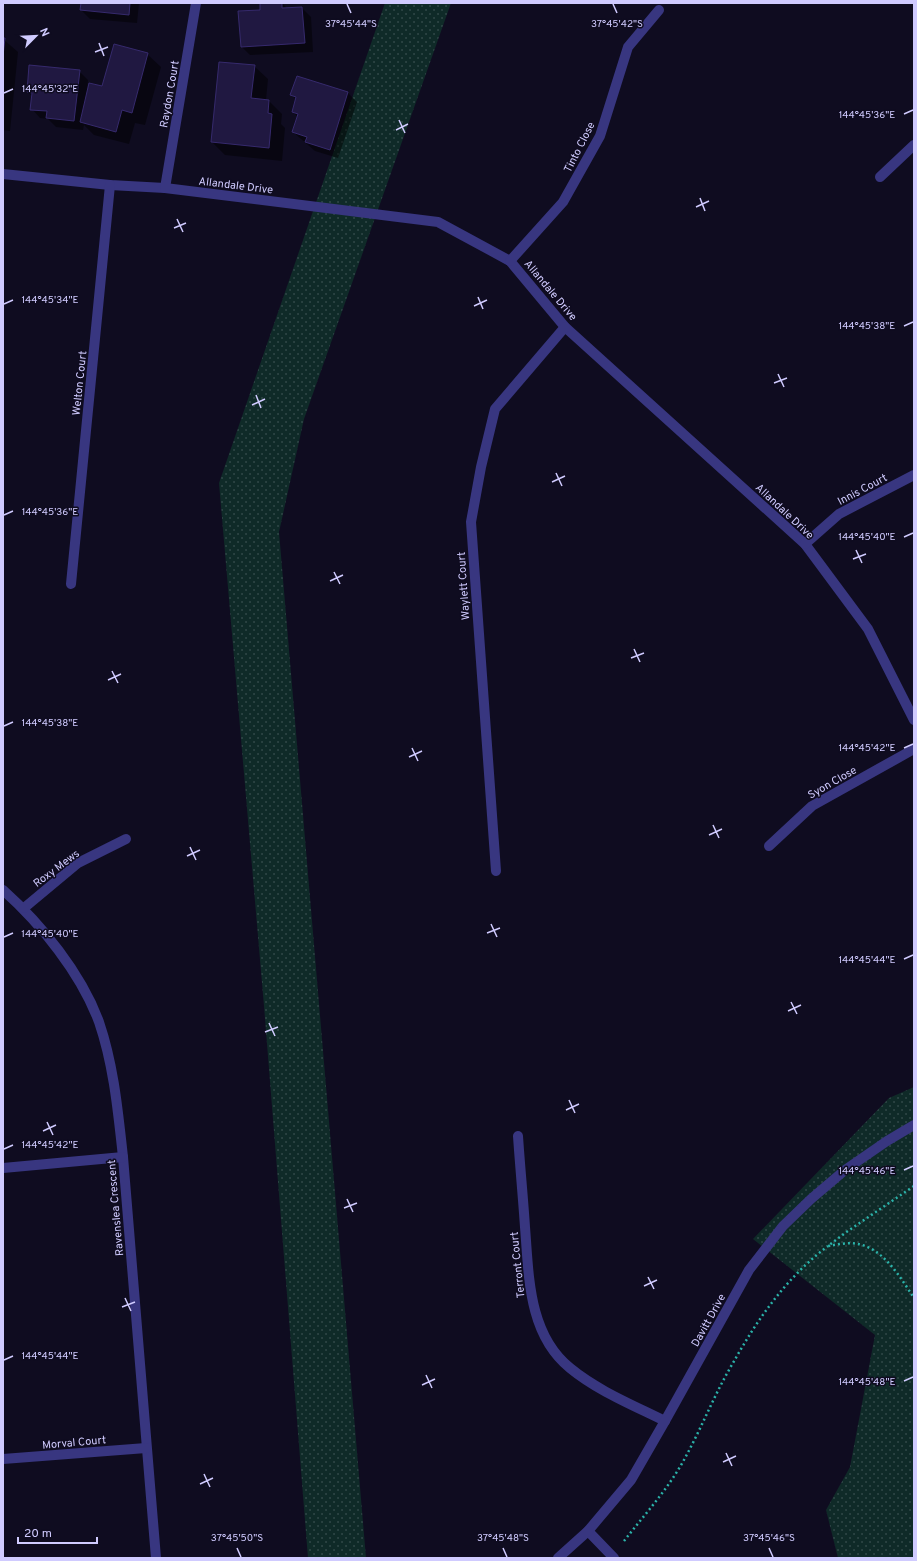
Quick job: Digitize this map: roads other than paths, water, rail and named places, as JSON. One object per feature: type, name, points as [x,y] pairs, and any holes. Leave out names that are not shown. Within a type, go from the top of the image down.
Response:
[{"type":"street","name":"Raydon Court","points":[[165,188],[196,3]]},
{"type":"street","name":"Tinto Close","points":[[510,261],[563,202],[600,136],[628,47],[659,10]]},
{"type":"street","points":[[880,177],[914,145]]},
{"type":"street","name":"Allandale Drive","points":[[3,174],[110,185],[165,188],[438,222],[510,261],[565,327],[805,544],[868,629],[914,720]]},
{"type":"street","name":"Welton Court","points":[[71,584],[110,185]]},
{"type":"street","name":"Waylett Court","points":[[496,871],[471,522],[481,467],[495,409],[565,327]]},
{"type":"street","name":"Innis Court","points":[[805,544],[839,514],[914,475]]},
{"type":"street","name":"Syon Close","points":[[769,846],[812,806],[914,749]]},
{"type":"street","name":"Roxy Mews","points":[[24,908],[78,863],[126,839]]},
{"type":"street","name":"Ravenslea Crescent","points":[[3,890],[24,908],[57,949],[79,981],[99,1022],[110,1062],[116,1096],[123,1157],[156,1558]]},
{"type":"street","name":"Davitt Drive","points":[[558,1558],[588,1531],[631,1480],[749,1270],[783,1226],[811,1198],[846,1170],[887,1141],[914,1125]]},
{"type":"street","name":"Terront Court","points":[[518,1136],[529,1284],[534,1309],[540,1327],[551,1347],[575,1371],[593,1385],[665,1421]]},
{"type":"street","points":[[3,1168],[123,1157]]},
{"type":"street","name":"Morval Court","points":[[3,1459],[146,1448]]},
{"type":"street","points":[[588,1531],[613,1557]]}]
